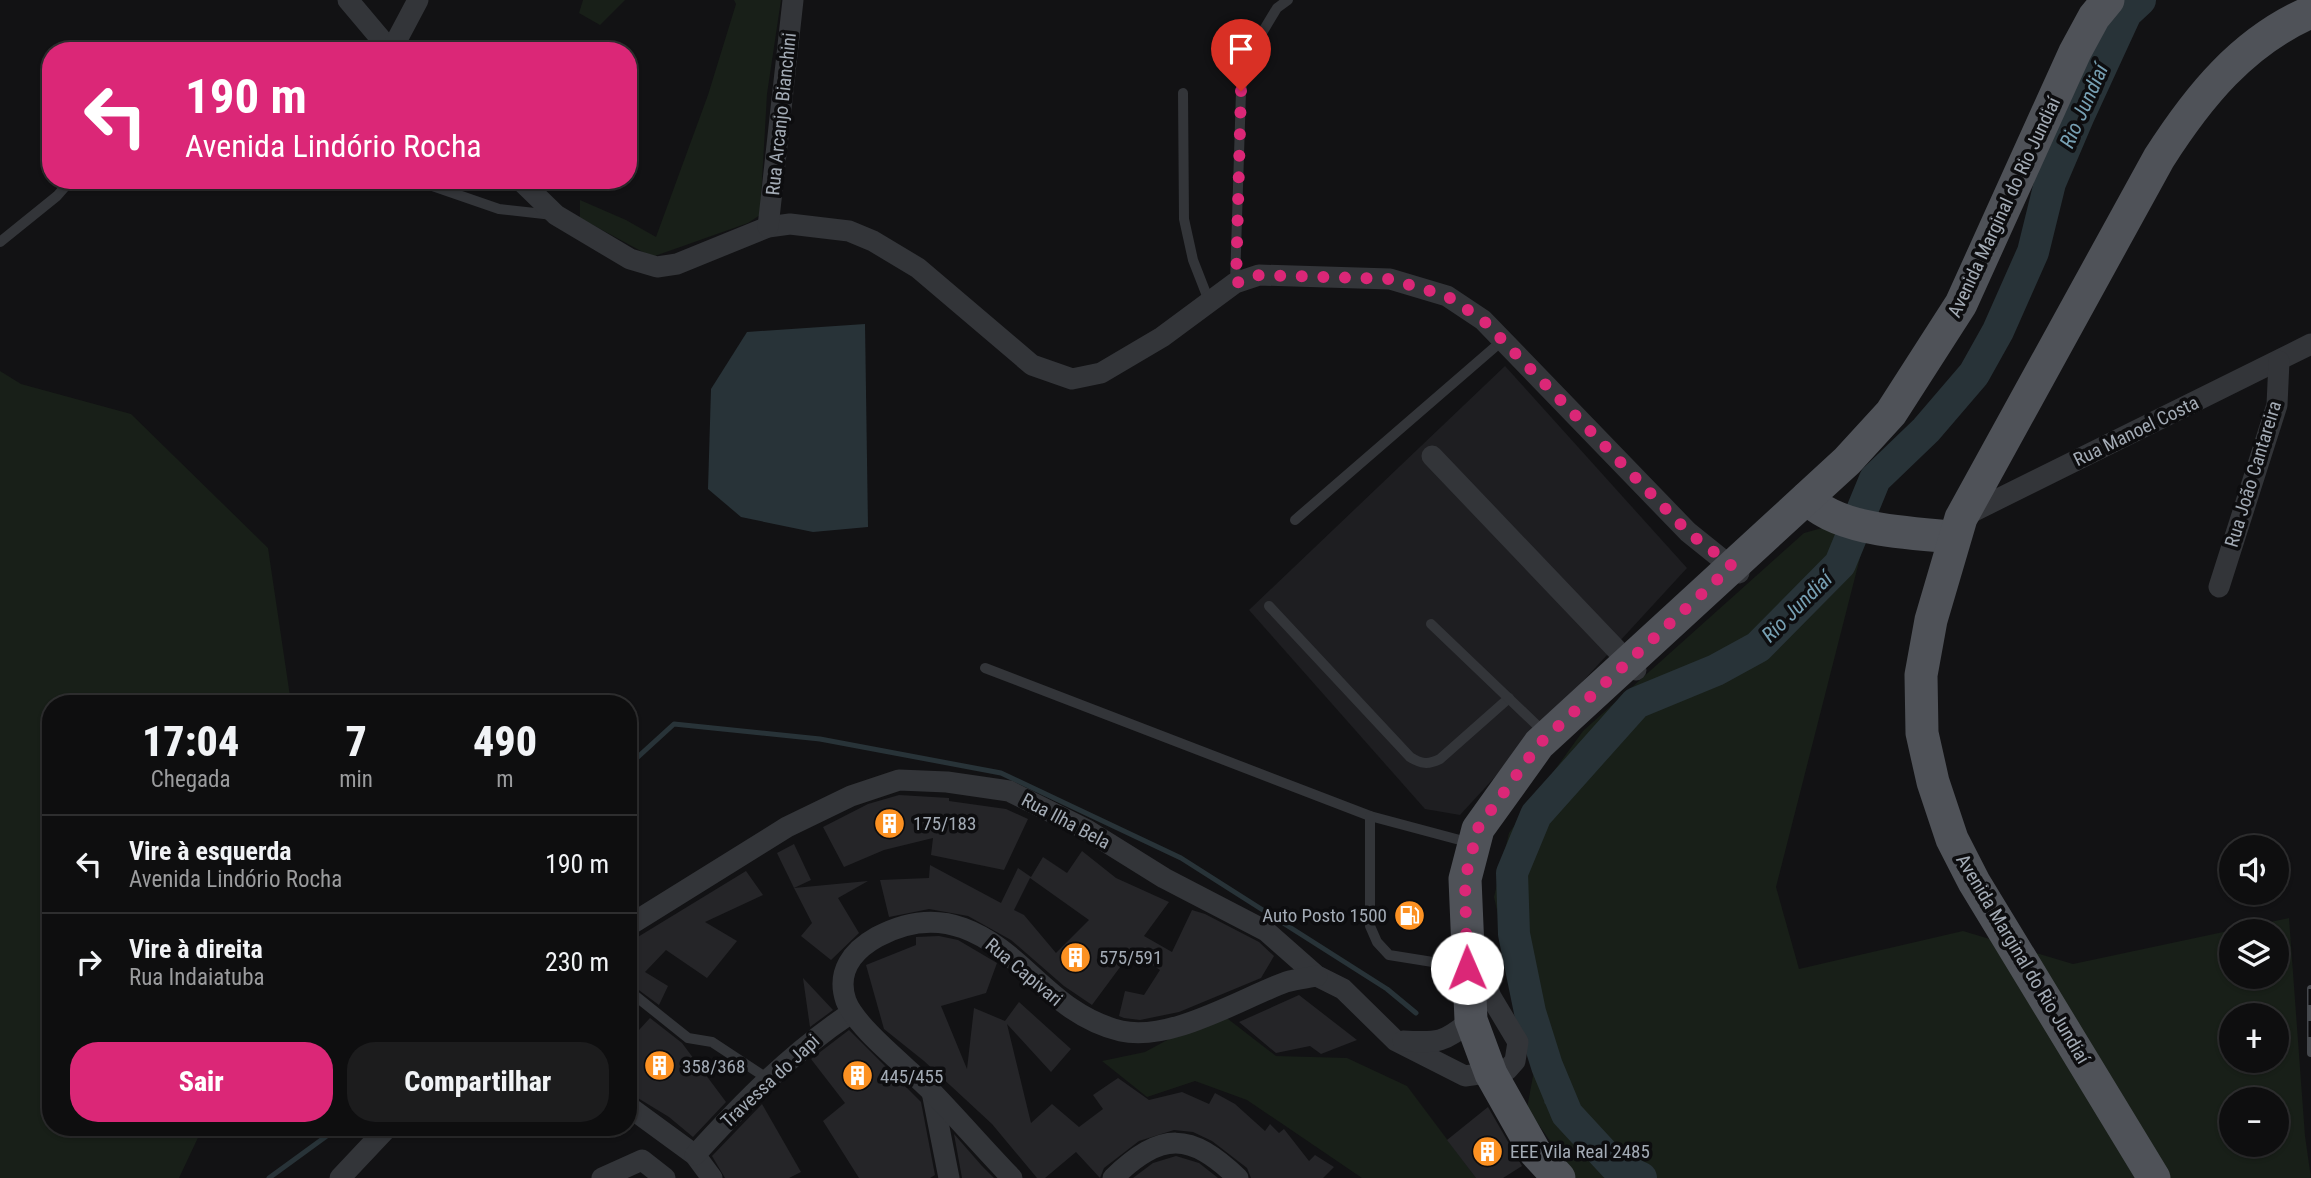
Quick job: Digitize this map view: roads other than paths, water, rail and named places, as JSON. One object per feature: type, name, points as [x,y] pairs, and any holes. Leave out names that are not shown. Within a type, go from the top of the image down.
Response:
[{"type":"main road","name":"Avenida Marginal do Rio Jundiaí","points":[[1559,1178],[1535,1152],[1475,1074],[1460,1029],[1475,972],[1465,879],[1479,848],[1478,828],[1552,740],[1737,572],[1818,507],[1847,461],[1891,413],[1961,304],[2075,52],[2094,17],[2108,0]]},
{"type":"main road","name":"Avenida Marginal do Rio Jundiaí","points":[[2154,1178],[1973,882],[1952,839],[1933,782],[1922,733],[1921,675],[1931,620],[1957,527],[2178,127],[2222,72],[2311,12]]},
{"type":"main road","points":[[1818,507],[1878,529],[1902,533],[1957,527]]},
{"type":"street","points":[[348,0],[383,42]]},
{"type":"street","points":[[396,42],[418,0]]},
{"type":"street","name":"Rua Arcanjo Bianchini","points":[[768,227],[793,0]]},
{"type":"street","points":[[529,189],[556,215],[630,259],[657,267],[677,264],[768,227],[790,224],[849,231],[873,241],[918,268],[1032,365],[1072,379],[1101,373],[1162,337],[1236,283],[1259,275],[1390,279],[1447,296],[1483,320],[1688,532],[1737,572]]},
{"type":"street","name":"Rua Manoel Costa","points":[[1957,527],[2311,344]]},
{"type":"street","name":"Rua João Cantareira","points":[[2219,587],[2277,405],[2279,361]]},
{"type":"street","points":[[1432,456],[1632,667]]},
{"type":"street","name":"Rua Ilha Bela","points":[[637,920],[787,827],[851,796],[899,780],[947,782],[1009,791],[1087,830],[1164,878],[1266,931],[1317,976],[1343,989],[1396,1041],[1475,1074]]},
{"type":"street","name":"Rua Capivari","points":[[851,1013],[842,979],[846,963],[866,943],[887,932],[926,920],[962,928],[993,942],[1071,1011],[1120,1030],[1147,1033],[1219,1012],[1287,982],[1317,976]]},
{"type":"street","points":[[1475,972],[1518,1042],[1516,1060],[1507,1070],[1475,1074]]},
{"type":"street","points":[[851,1013],[932,1092],[1012,1178]]},
{"type":"street","name":"Travessa do Japi","points":[[695,1155],[747,1097],[807,1043],[851,1013]]},
{"type":"street","points":[[1396,1041],[1429,1042],[1460,1029]]},
{"type":"street","points":[[932,1092],[949,1178]]},
{"type":"street","points":[[637,1113],[695,1155],[712,1178]]},
{"type":"street","points":[[340,1178],[380,1136]]},
{"type":"street","points":[[1113,1178],[1158,1144],[1192,1143],[1217,1157],[1238,1178]]},
{"type":"street","points":[[602,1178],[642,1160],[665,1178]]},
{"type":"lane","points":[[1236,283],[1241,91],[1248,56],[1277,8],[1288,0]]},
{"type":"lane","points":[[1183,93],[1184,219],[1193,260],[1209,301]]},
{"type":"lane","points":[[0,242],[63,189]]},
{"type":"lane","points":[[441,189],[499,209],[556,215]]},
{"type":"lane","points":[[1294,520],[1503,340]]},
{"type":"lane","points":[[1269,606],[1410,757],[1420,763],[1430,764],[1440,759],[1508,698]]},
{"type":"lane","points":[[1431,624],[1552,740]]},
{"type":"lane","points":[[985,668],[1370,816],[1479,848]]},
{"type":"lane","points":[[1370,816],[1370,926],[1377,942],[1389,955],[1475,972]]},
{"type":"lane","points":[[637,997],[688,1038],[712,1042],[768,1079]]},
{"type":"waterway","name":"Rio Jundiaí","points":[[1641,1178],[1614,1165],[1567,1114],[1547,1066],[1530,1012],[1514,934],[1512,873],[1536,815],[1636,703],[1716,670],[1758,647],[1840,564],[1875,479],[1926,430],[1974,374],[1998,331],[2033,252],[2050,183],[2079,115],[2126,13],[2140,0]]},
{"type":"waterway","points":[[637,758],[674,724],[820,739],[1001,773],[1181,858],[1387,989],[1416,1013]]},
{"type":"waterway","points":[[1547,1102],[1567,1114]]},
{"type":"waterway","points":[[269,1178],[327,1136]]},
{"type":"railway","points":[[2311,989],[2311,1053]]},
{"type":"place","name":"175/183","points":[[890,823]]},
{"type":"place","name":"Auto Posto 1500","points":[[1410,915]]},
{"type":"place","name":"575/591","points":[[1076,957]]},
{"type":"place","name":"358/368","points":[[659,1066]]},
{"type":"place","name":"445/455","points":[[857,1076]]},
{"type":"place","name":"EEE Vila Real 2485","points":[[1487,1151]]}]
